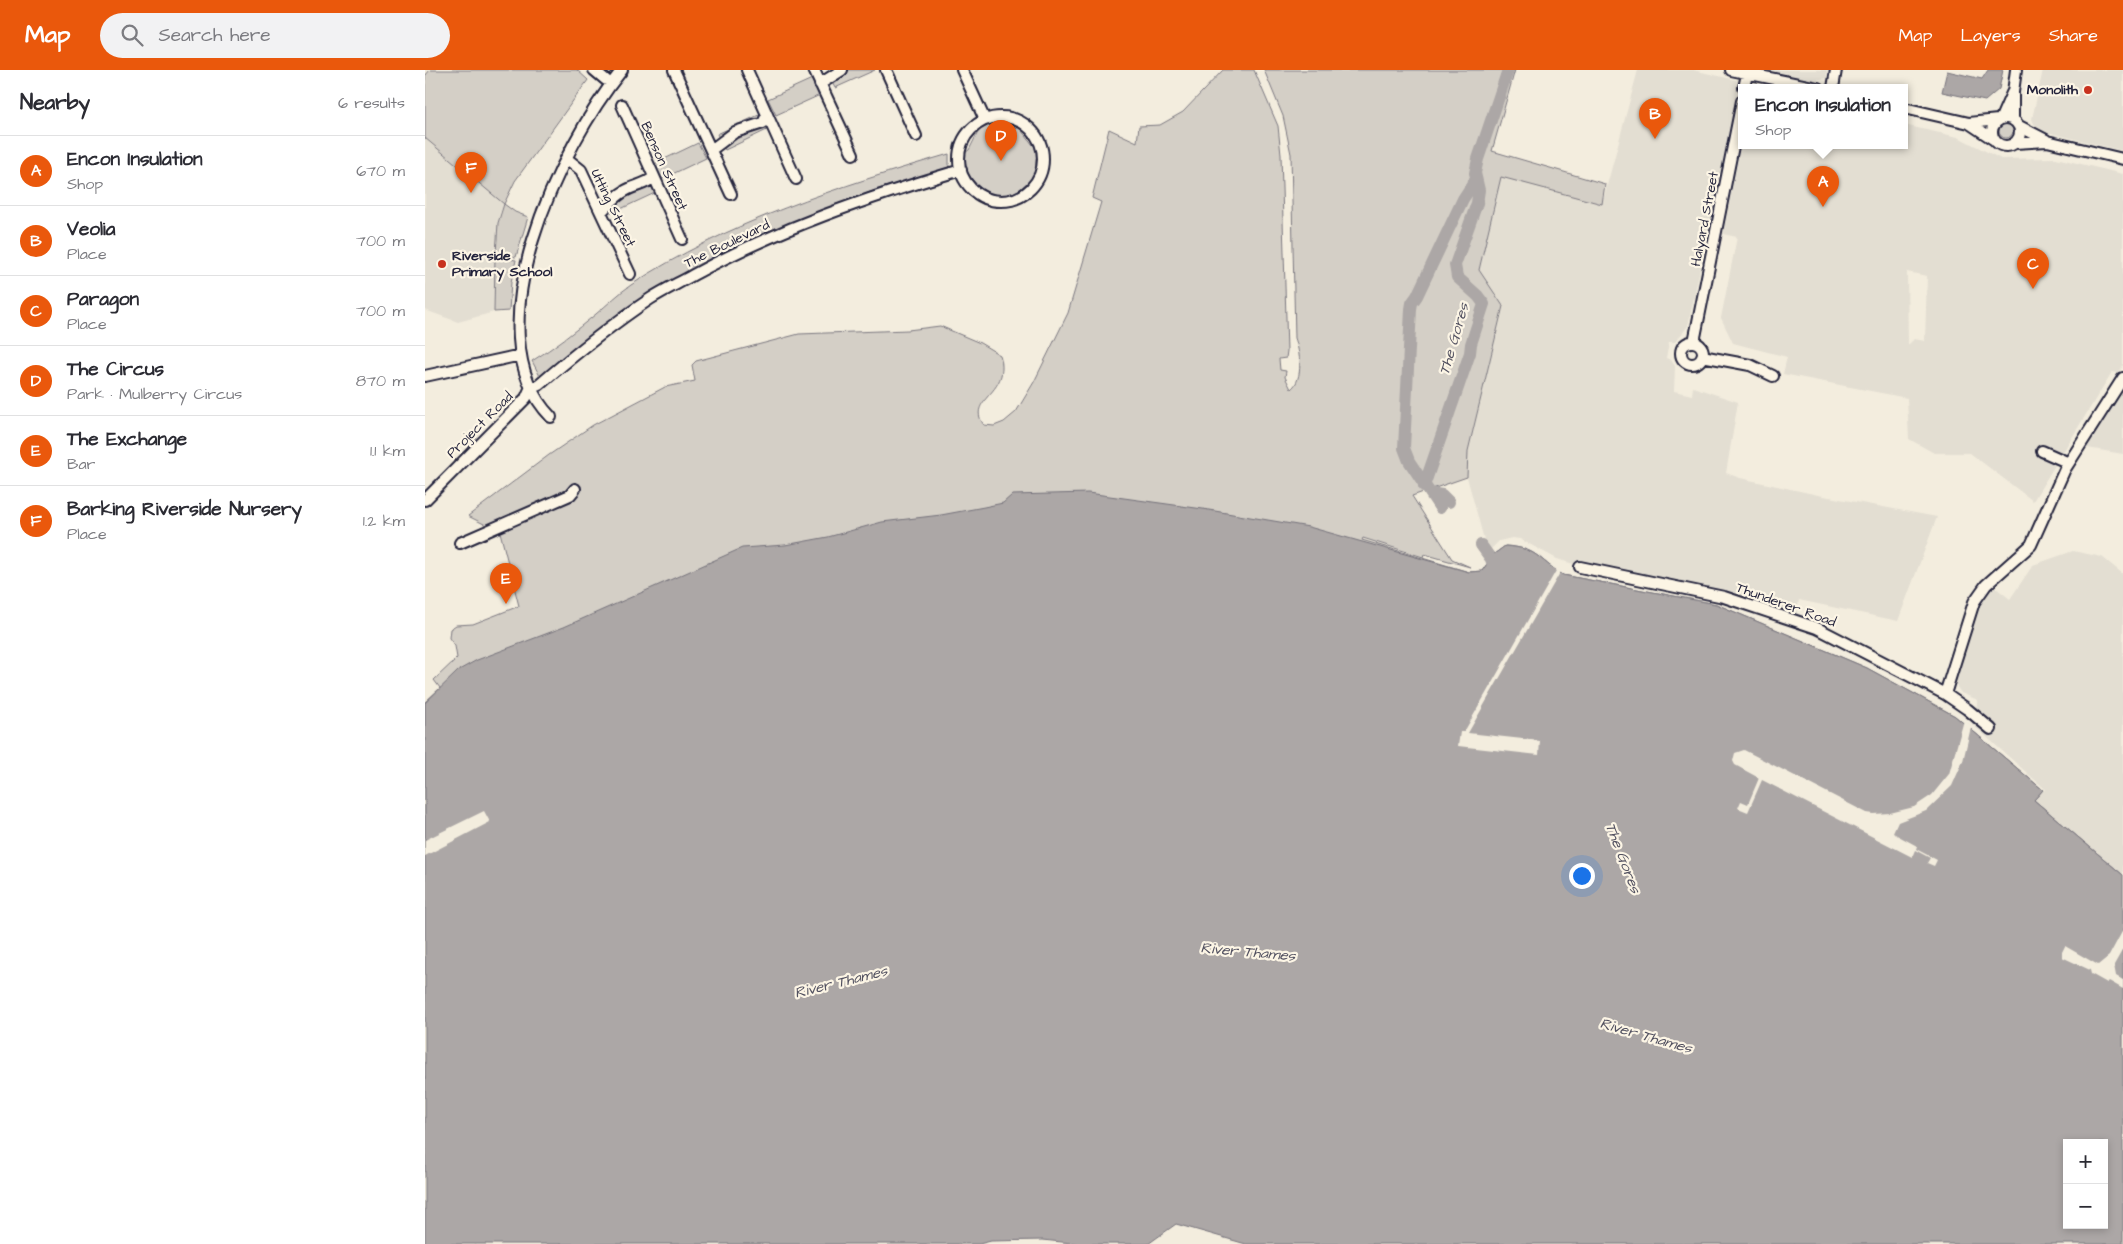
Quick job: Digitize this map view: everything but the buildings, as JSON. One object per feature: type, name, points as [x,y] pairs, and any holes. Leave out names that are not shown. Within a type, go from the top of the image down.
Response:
[{"type":"street","points":[[594,70],[606,80]]},
{"type":"street","points":[[551,417],[530,389],[521,355],[519,320],[529,252],[539,216],[566,158],[601,98],[622,70]]},
{"type":"street","points":[[674,70],[731,194]]},
{"type":"street","points":[[747,70],[796,179]]},
{"type":"street","points":[[814,70],[853,154]]},
{"type":"street","points":[[820,84],[842,70]]},
{"type":"street","points":[[886,70],[916,136]]},
{"type":"street","points":[[962,70],[985,120]]},
{"type":"street","points":[[1731,70],[1798,84]]},
{"type":"street","points":[[1834,84],[1836,70]]},
{"type":"street","points":[[2015,143],[2019,135],[2013,92],[2016,70]]},
{"type":"street","points":[[1745,84],[1747,74]]},
{"type":"street","points":[[1993,139],[1992,128],[2000,119],[2013,92]]},
{"type":"street","name":"Benson Street","points":[[622,105],[682,239]]},
{"type":"street","points":[[1908,109],[1969,123],[2000,119],[2016,123],[2047,141],[2123,159]]},
{"type":"street","points":[[711,150],[735,132],[763,123],[767,115]]},
{"type":"street","points":[[997,117],[1021,122],[1031,128],[1038,138],[1043,150],[1043,164],[1039,177],[1032,188],[1020,196],[1009,200],[996,201],[974,191],[966,181],[961,170],[959,158],[961,146],[974,127],[985,120],[997,117]]},
{"type":"street","name":"Halyard Street","points":[[1703,356],[1699,362],[1688,366],[1684,360],[1682,350],[1688,343],[1694,342],[1738,121]]},
{"type":"street","points":[[1969,123],[2002,146],[2015,143],[2047,141]]},
{"type":"street","name":"Utting Street","points":[[566,158],[581,170],[630,274]]},
{"type":"street","name":"The Boulevard","points":[[530,389],[539,384],[611,326],[649,300],[717,262],[795,226],[873,196],[961,170]]},
{"type":"street","points":[[601,212],[617,195],[628,189],[643,185],[654,177]]},
{"type":"street","points":[[1694,342],[1701,346],[1703,356],[1750,365],[1773,376]]},
{"type":"street","points":[[425,376],[521,355]]},
{"type":"street","points":[[1945,694],[1974,602],[1986,585],[2031,545],[2069,463],[2123,378]]},
{"type":"street","name":"Project Road","points":[[425,500],[526,398],[530,389]]},
{"type":"street","points":[[2042,451],[2069,463]]},
{"type":"street","points":[[460,543],[570,495],[575,489]]},
{"type":"street","name":"Thunderer Road","points":[[1580,567],[1724,596],[1817,628],[1945,694],[1967,708],[1991,729]]},
{"type":"shaded area","points":[[430,70],[577,70],[588,80],[515,181],[500,213],[496,244],[494,312],[458,322],[425,310],[425,76]]},
{"type":"shaded area","points":[[430,70],[577,70],[588,80],[515,181],[504,204],[425,138],[425,76]]},
{"type":"shaded area","points":[[834,70],[875,70],[835,88],[827,73]]},
{"type":"shaded area","points":[[1223,70],[1254,70],[1278,126],[1281,155],[1287,351],[1286,358],[1279,359],[1280,370],[1286,371],[1285,377],[1291,389],[1298,379],[1300,365],[1295,338],[1291,154],[1283,116],[1264,70],[1515,70],[1492,151],[1605,184],[1602,204],[1501,177],[1479,270],[1503,306],[1468,451],[1467,477],[1412,496],[1452,559],[1470,567],[1424,554],[1423,557],[1363,538],[1362,540],[1469,572],[1482,571],[1494,554],[1505,546],[1524,549],[1537,555],[1563,575],[1716,604],[1867,668],[1955,716],[2043,790],[2034,800],[2123,875],[425,854],[425,702],[440,688],[434,680],[457,658],[455,646],[449,638],[450,629],[456,625],[473,624],[519,606],[500,532],[468,516],[549,455],[593,425],[665,387],[695,381],[692,365],[696,361],[799,334],[908,330],[940,326],[980,343],[1000,355],[1002,373],[995,388],[980,408],[980,419],[984,425],[994,426],[1004,422],[1016,412],[1034,382],[1068,313],[1101,202],[1092,198],[1109,129],[1137,142],[1139,126],[1160,125],[1183,112]]},
{"type":"shaded area","points":[[1638,70],[1693,70],[1740,81],[1688,326],[1675,342],[1669,342],[1666,358],[1671,360],[1675,366],[1674,391],[1692,395],[1693,387],[1738,402],[1726,473],[1740,478],[1818,495],[1937,517],[1898,621],[1799,600],[1796,616],[1785,611],[1780,622],[1724,597],[1583,567],[1557,559],[1520,539],[1512,538],[1499,541],[1490,550],[1485,543],[1467,477],[1468,451],[1503,307],[1479,270],[1501,176],[1602,204]]},
{"type":"shaded area","points":[[1767,70],[1827,70],[1827,78],[1814,80]]},
{"type":"shaded area","points":[[2043,70],[2123,70],[2123,151],[2046,132],[2035,126],[2032,119]]},
{"type":"shaded area","points":[[812,79],[820,95],[776,115],[768,99]]},
{"type":"shaded area","points":[[761,114],[769,129],[725,150],[717,134]]},
{"type":"shaded area","points":[[992,123],[995,125],[1018,126],[1033,145],[1037,147],[1039,156],[1036,158],[1035,176],[1021,190],[1007,195],[991,193],[978,186],[968,173],[966,166],[966,152],[969,150],[979,130]]},
{"type":"shaded area","points":[[2003,124],[2009,124],[2013,131],[2009,138],[2003,138],[1999,134],[1999,128]]},
{"type":"shaded area","points":[[1908,126],[1958,137],[2001,159],[2056,158],[2123,174],[2123,365],[2119,373],[2112,372],[2033,501],[1970,453],[1934,453],[1909,439],[1907,398],[1783,374],[1787,357],[1733,343],[1721,318],[1737,237],[1723,234],[1740,149],[1908,149]],"holes":[[[1907,272],[1927,276],[1925,341],[1914,339],[1908,345]]]},
{"type":"shaded area","points":[[575,130],[577,132],[538,211],[536,210],[560,157]]},
{"type":"shaded area","points":[[698,143],[706,158],[662,179],[654,164]]},
{"type":"shaded area","points":[[949,154],[949,168],[875,190],[812,215],[643,298],[606,323],[541,378],[532,361],[573,333],[631,285],[706,242],[745,224],[826,193]]},
{"type":"shaded area","points":[[649,177],[657,192],[612,213],[604,197]]},
{"type":"shaded area","points":[[504,204],[515,212],[528,217],[516,257],[496,254],[498,223]]},
{"type":"shaded area","points":[[495,257],[516,260],[511,282],[509,311],[494,312]]},
{"type":"shaded area","points":[[2123,385],[2123,454],[2087,448]]},
{"type":"shaded area","points":[[2073,551],[2102,557],[2123,574],[2123,875],[2034,800],[2045,789],[1972,724],[1978,700],[1961,693],[1955,680],[1976,604],[1991,584],[2010,599],[2033,565]]},
{"type":"water","points":[[1988,70],[2003,70],[1999,89],[1985,101],[1942,92],[1947,71],[1982,79]]},
{"type":"water","name":"River Thames","points":[[1088,493],[1203,509],[1309,527],[1469,572],[1482,571],[1494,554],[1505,546],[1516,547],[1537,555],[1563,575],[1716,604],[1867,668],[1955,716],[2043,790],[2034,800],[2123,875],[2123,1244],[1246,1244],[1176,1224],[1148,1244],[1082,1244],[1042,1240],[991,1241],[979,1244],[425,1244],[425,703],[459,670],[477,660],[564,627],[742,548],[785,545],[828,537],[882,522],[941,515],[1003,503],[1012,495]]},
{"type":"pier","points":[[1557,569],[1561,571],[1468,733],[1540,741],[1539,755],[1458,746],[1460,732],[1464,732]]},
{"type":"pier","points":[[1964,720],[1971,727],[1963,761],[1952,786],[1926,811],[1898,822],[1893,833],[1917,846],[1916,849],[1937,860],[1934,866],[1927,863],[1930,858],[1915,850],[1912,857],[1762,780],[1748,812],[1738,808],[1741,801],[1748,804],[1759,778],[1735,765],[1733,761],[1735,753],[1744,750],[1867,813],[1890,813],[1914,807],[1932,795],[1949,774]]},
{"type":"pier","points":[[484,811],[490,822],[425,856],[425,840]]},
{"type":"pier","points":[[2123,930],[2123,949],[2114,965],[2116,976],[2123,980],[2123,989],[2109,981],[2107,983],[2091,974],[2090,970],[2062,957],[2065,946],[2098,965],[2109,956]]},
{"type":"waterway","name":"The Gores","points":[[1424,486],[1470,353],[1471,344],[1484,304],[1457,277],[1455,265],[1477,203],[1479,190],[1475,173],[1478,159],[1508,70]]},
{"type":"waterway","name":"The Gores","points":[[1440,508],[1409,461],[1404,448],[1411,309],[1412,303],[1463,199],[1476,179]]},
{"type":"waterway","name":"The Gores","points":[[1430,493],[1442,495],[1449,502]]},
{"type":"waterway","name":"The Gores","points":[[1481,545],[1491,559],[1496,574]]},
{"type":"place","name":"Monolith","points":[[2088,90]]},
{"type":"place","name":"Veolia","points":[[1655,139]]},
{"type":"place","name":"The Circus","points":[[1001,161]]},
{"type":"place","name":"Barking Riverside Nursery","points":[[471,193]]},
{"type":"place","name":"Encon Insulation","points":[[1823,207]]},
{"type":"place","name":"Riverside Primary School","points":[[442,264]]},
{"type":"place","name":"Paragon","points":[[2033,289]]},
{"type":"place","name":"The Exchange","points":[[506,604]]}]
